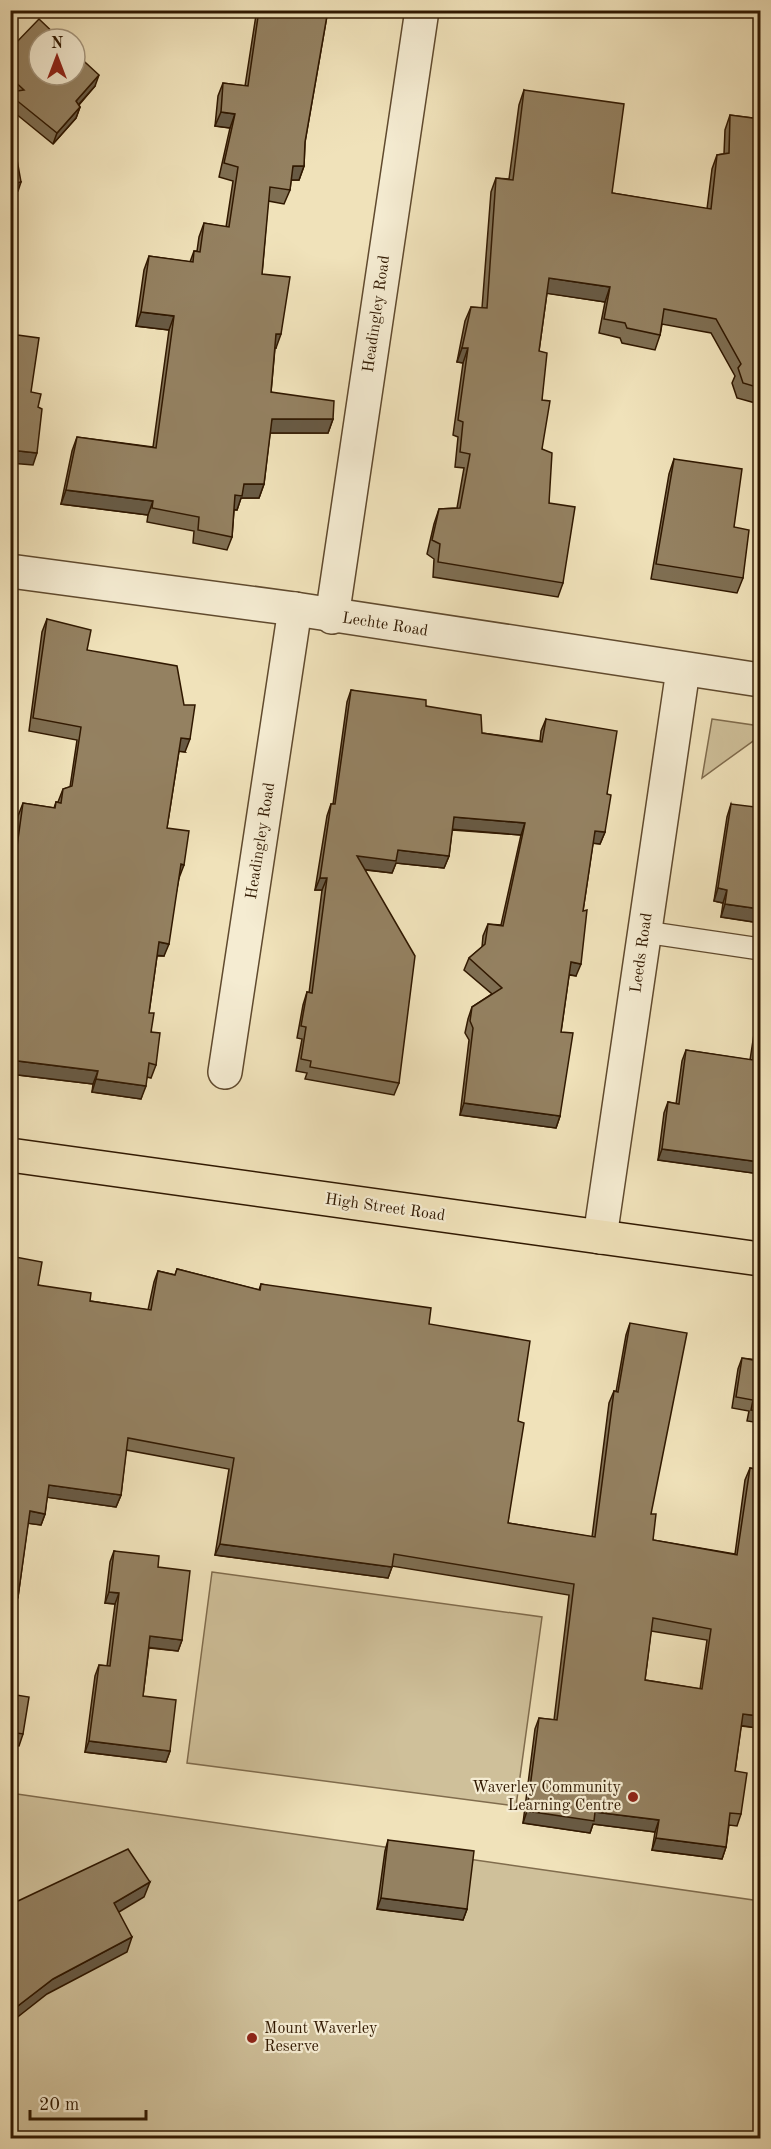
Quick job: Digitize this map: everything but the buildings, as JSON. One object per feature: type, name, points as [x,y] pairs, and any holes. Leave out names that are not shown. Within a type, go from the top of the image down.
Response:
[{"type":"main road","name":"High Street Road","points":[[10,1155],[760,1259]]},
{"type":"street","name":"Headingley Road","points":[[332,617],[422,10]]},
{"type":"street","name":"Lechte Road","points":[[10,571],[295,609],[332,617],[760,680]]},
{"type":"street","name":"Headingley Road","points":[[225,1072],[295,609]]},
{"type":"street","name":"Leeds Road","points":[[600,1237],[683,670]]},
{"type":"lane","points":[[645,932],[760,949]]},
{"type":"shaded area","points":[[712,719],[760,726],[760,736],[702,778]]},
{"type":"shaded area","points":[[212,1572],[542,1617],[516,1806],[187,1763]]},
{"type":"shaded area","name":"Mount Waverley Reserve","points":[[10,1793],[760,1901],[760,2138],[11,2138]]},
{"type":"place","name":"Waverley Community Learning Centre","points":[[633,1797]]},
{"type":"place","name":"Mount Waverley Reserve","points":[[252,2038]]}]
